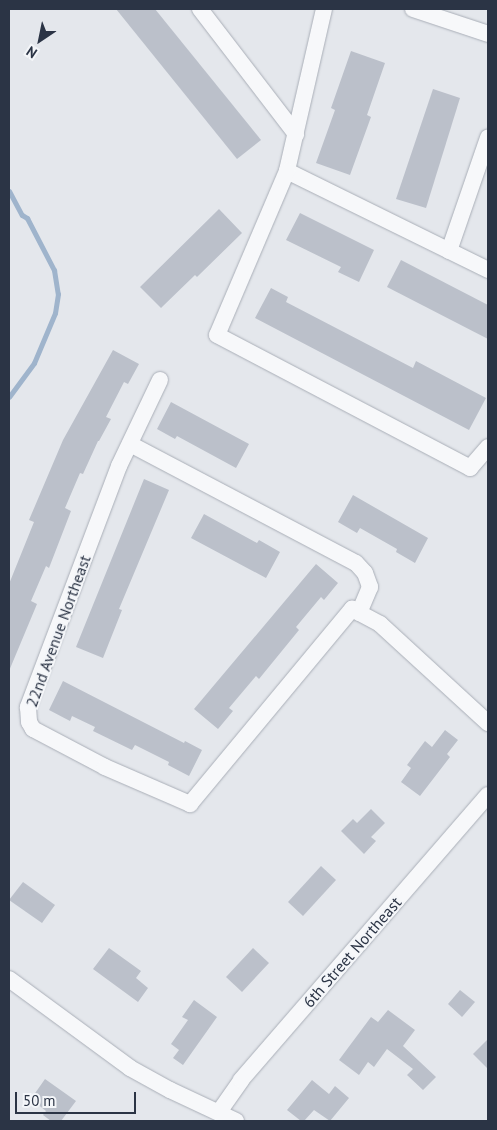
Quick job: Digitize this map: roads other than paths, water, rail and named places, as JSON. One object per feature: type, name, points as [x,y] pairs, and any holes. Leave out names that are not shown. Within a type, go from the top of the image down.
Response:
[{"type":"street","points":[[200,9],[296,134]]},
{"type":"street","points":[[324,9],[287,171],[217,335],[470,468],[488,447]]},
{"type":"street","points":[[413,9],[488,34]]},
{"type":"street","points":[[449,251],[488,138]]},
{"type":"street","points":[[287,171],[488,270]]},
{"type":"street","points":[[160,380],[130,444],[356,563],[366,573],[370,587],[359,613],[380,624],[488,723]]},
{"type":"street","name":"22nd Avenue Northeast","points":[[130,444],[119,466],[28,707],[29,722],[38,733],[105,767],[190,804],[336,626],[352,609],[359,613]]},
{"type":"street","name":"6th Street Northeast","points":[[219,1112],[241,1080],[488,795]]},
{"type":"street","points":[[9,979],[130,1068],[170,1090],[236,1121]]},
{"type":"waterway","points":[[9,191],[22,215],[27,218],[54,270],[58,294],[55,313],[34,363],[9,397]]}]
